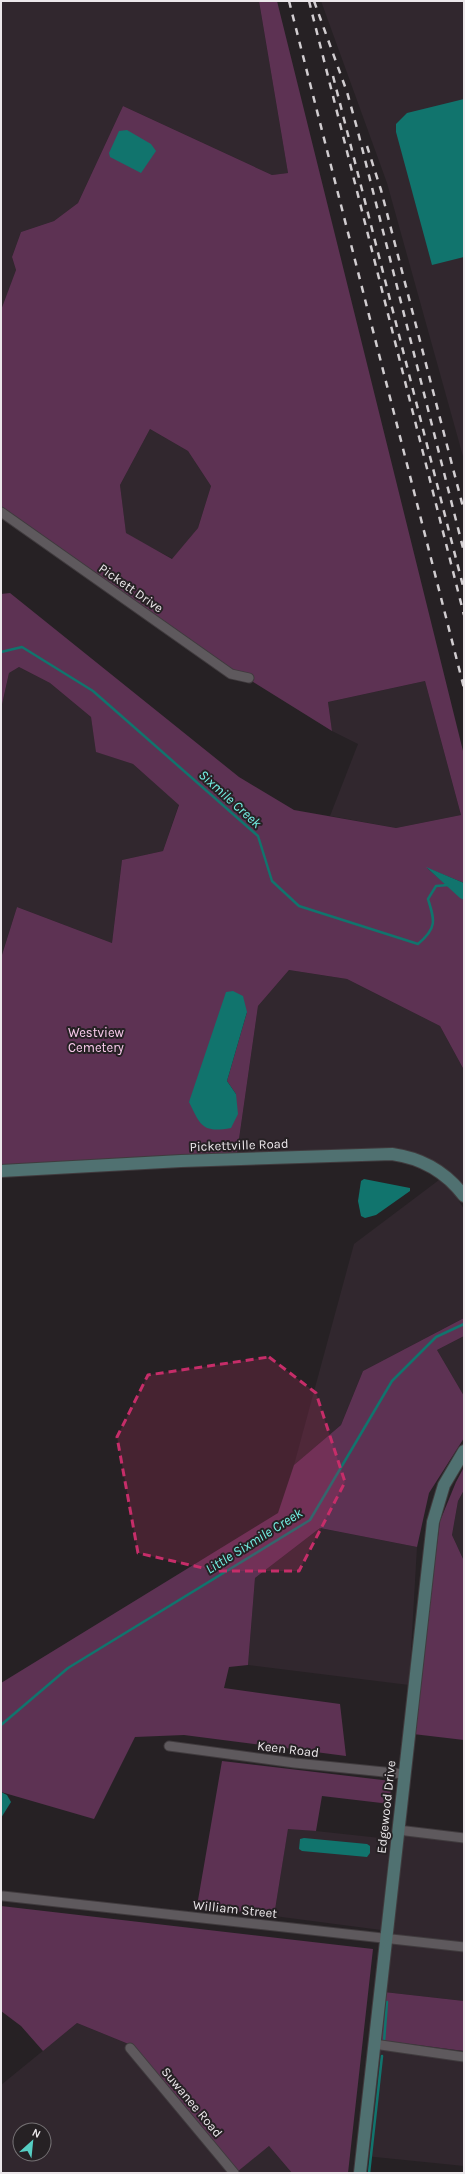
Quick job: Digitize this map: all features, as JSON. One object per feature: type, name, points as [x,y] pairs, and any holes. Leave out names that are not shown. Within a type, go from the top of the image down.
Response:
[{"type":"street","name":"Pickett Drive","points":[[1,512],[231,674],[248,678]]},
{"type":"street","name":"Pickettville Road","points":[[1,1171],[189,1161],[392,1154],[411,1158],[432,1167],[454,1184],[464,1196]]},
{"type":"street","name":"Edgewood Drive","points":[[360,2173],[432,1522],[444,1485],[464,1451]]},
{"type":"street","name":"Keen Road","points":[[169,1746],[295,1763],[404,1774]]},
{"type":"street","points":[[398,1830],[464,1838]]},
{"type":"street","name":"William Street","points":[[3,1896],[464,1947]]},
{"type":"street","points":[[374,2044],[464,2057]]},
{"type":"street","name":"Suwanee Road","points":[[130,2048],[234,2173]]},
{"type":"highlighted area","points":[[269,1357],[316,1393],[345,1482],[299,1571],[216,1571],[138,1553],[117,1437],[148,1375]]},
{"type":"shaded area","points":[[1,1],[259,1],[288,173],[272,175],[123,106],[78,203],[54,221],[21,232],[12,257],[16,270],[1,310]]},
{"type":"shaded area","points":[[321,1],[464,1],[464,460],[387,183]]},
{"type":"shaded area","points":[[464,99],[464,257],[432,265],[396,132],[396,124],[407,113]]},
{"type":"shaded area","points":[[127,130],[151,144],[156,151],[141,173],[110,157],[109,153],[119,131]]},
{"type":"shaded area","points":[[150,429],[188,451],[211,486],[198,528],[173,559],[126,534],[120,485]]},
{"type":"shaded area","points":[[19,667],[50,683],[91,717],[97,752],[133,764],[179,804],[163,851],[122,860],[112,943],[17,907],[1,958],[1,709],[9,673]]},
{"type":"shaded area","points":[[425,681],[461,815],[396,828],[330,816],[358,744],[332,731],[328,702]]},
{"type":"shaded area","points":[[426,867],[464,883],[464,900],[460,898]]},
{"type":"shaded area","points":[[289,970],[347,979],[440,1026],[464,1070],[464,1188],[388,1149],[237,1153],[258,1006]]},
{"type":"shaded area","points":[[233,991],[243,996],[247,1012],[227,1081],[236,1094],[238,1114],[231,1128],[214,1129],[204,1126],[200,1122],[189,1102],[226,992]]},
{"type":"shaded area","points":[[364,1179],[410,1188],[410,1191],[376,1215],[365,1218],[361,1216],[358,1201],[361,1181]]},
{"type":"shaded area","points":[[439,1180],[453,1192],[464,1209],[464,1318],[363,1371],[341,1425],[294,1465],[354,1244]]},
{"type":"shaded area","points":[[464,1336],[464,1396],[437,1350]]},
{"type":"shaded area","points":[[464,1490],[464,1561],[452,1535],[458,1501]]},
{"type":"shaded area","points":[[320,1528],[417,1547],[409,1685],[248,1665],[255,1578]]},
{"type":"shaded area","points":[[1,1792],[7,1795],[11,1802],[1,1818]]},
{"type":"shaded area","points":[[288,1828],[390,1839],[381,1930],[274,1916]]},
{"type":"shaded area","points":[[401,1834],[464,1841],[464,2001],[384,1992]]},
{"type":"shaded area","points":[[304,1838],[367,1844],[370,1846],[370,1853],[367,1857],[302,1851],[299,1849],[300,1839]]},
{"type":"shaded area","points":[[77,2023],[131,2045],[237,2171],[269,2146],[292,2173],[1,2173],[1,2085]]},
{"type":"shaded area","points":[[379,2040],[464,2051],[464,2166],[365,2156]]},
{"type":"green space","name":"Westview Cemetery","points":[[259,1],[277,1],[464,755],[464,883],[427,868],[464,900],[464,1070],[440,1026],[347,979],[289,970],[258,1006],[237,1153],[1,1166],[1,958],[17,907],[112,943],[122,860],[163,851],[179,805],[133,764],[96,752],[91,717],[50,683],[19,667],[9,673],[1,709],[1,594],[10,593],[239,777],[294,810],[396,828],[461,815],[425,681],[328,702],[332,731],[229,667],[1,506],[1,310],[16,270],[12,257],[21,232],[54,221],[78,203],[123,106],[272,175],[288,173]],"holes":[[[150,429],[188,451],[211,486],[198,528],[172,559],[126,533],[120,485]],[[247,1012],[227,1081],[236,1094],[189,1102]]]},
{"type":"green space","points":[[464,1318],[464,1336],[437,1350],[464,1396],[464,1438],[429,1493],[417,1547],[320,1528],[255,1578],[248,1665],[229,1667],[224,1688],[340,1704],[346,1756],[184,1735],[135,1737],[94,1819],[1,1792],[1,1683],[278,1513],[294,1465],[341,1425],[363,1371]]},
{"type":"green space","points":[[464,1467],[464,1490],[458,1501],[452,1535],[464,1561],[464,1740],[413,1734],[440,1521],[456,1482]]},
{"type":"green space","points":[[222,1761],[391,1781],[390,1804],[322,1796],[316,1831],[288,1829],[274,1916],[197,1906]]},
{"type":"green space","points":[[1,1906],[373,1949],[348,2173],[292,2173],[269,2146],[237,2172],[131,2045],[77,2023],[43,2051],[21,2026],[1,2011]]},
{"type":"green space","points":[[384,1992],[464,2001],[464,2051],[379,2040]]},
{"type":"waterway","name":"Sixmile Creek","points":[[1,652],[22,647],[93,691],[258,836],[272,881],[299,906],[418,944],[429,933],[433,924],[428,899],[436,886],[448,885]]},
{"type":"waterway","name":"Little Sixmile Creek","points":[[1,1725],[68,1668],[310,1520],[392,1381],[436,1337],[464,1324]]},
{"type":"waterway","points":[[384,2042],[387,2002]]},
{"type":"waterway","points":[[369,2173],[382,2056]]},
{"type":"railway","points":[[289,1],[464,688]]},
{"type":"railway","points":[[309,1],[464,615]]},
{"type":"railway","points":[[314,1],[347,92],[357,128],[464,552]]},
{"type":"railway","points":[[333,76],[464,590]]},
{"type":"railway","points":[[367,146],[381,190],[464,511]]}]
